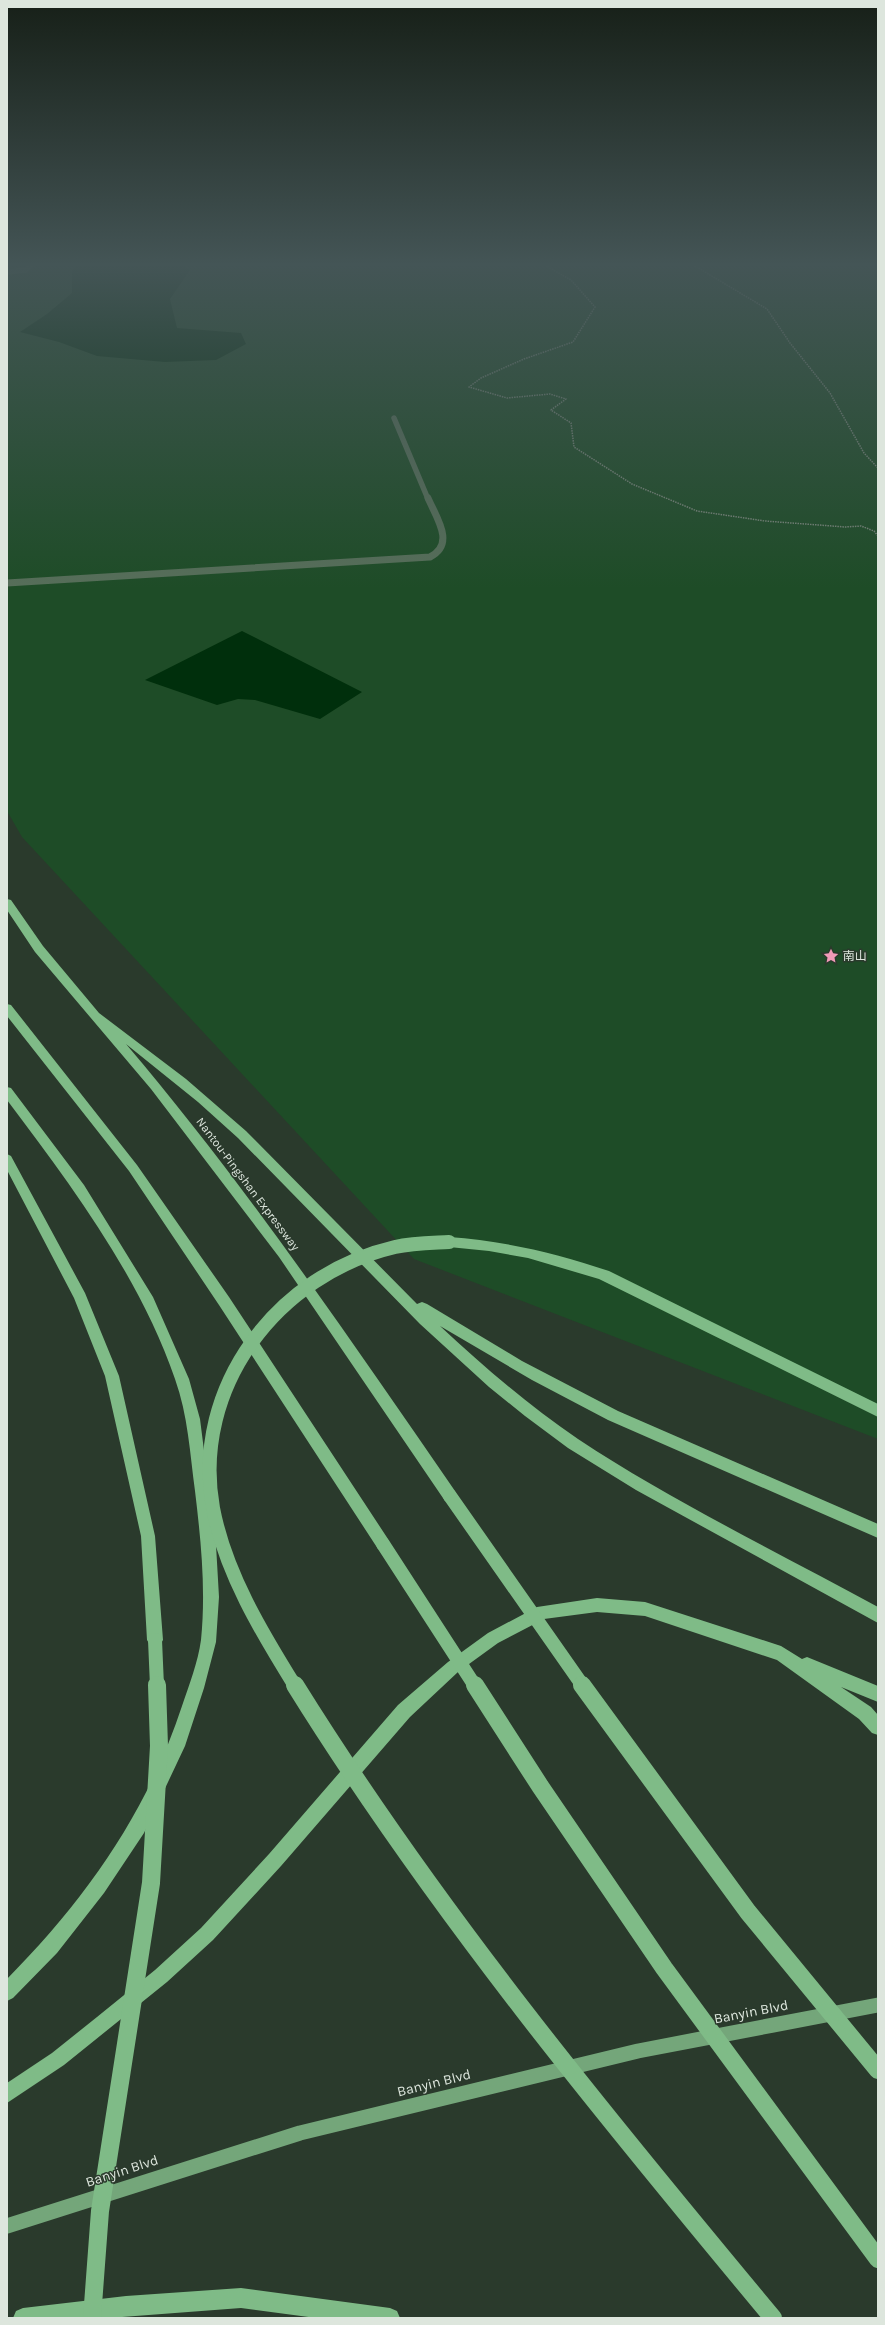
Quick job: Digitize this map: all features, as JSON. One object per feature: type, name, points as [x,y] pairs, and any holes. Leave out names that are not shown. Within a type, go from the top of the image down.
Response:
[{"type":"highway","name":"Nantou-Pingshan Expressway","points":[[7,902],[39,949],[155,1086],[283,1253],[596,1705],[748,1912],[878,2070]]},
{"type":"highway","points":[[7,1008],[133,1168],[224,1301],[540,1786],[664,1968],[878,2259]]},
{"type":"highway","points":[[97,1016],[200,1096],[261,1153],[314,1209],[475,1367],[530,1413],[589,1453],[649,1490],[878,1615]]},
{"type":"highway","points":[[7,1091],[84,1194],[148,1301],[182,1379],[194,1427],[209,1545],[211,1597],[208,1642],[196,1688],[177,1746],[138,1827],[98,1887],[50,1947],[7,1992]]},
{"type":"highway","points":[[7,1159],[80,1297],[112,1376],[148,1536],[155,1640],[159,1746],[151,1883],[100,2211],[92,2318]]},
{"type":"highway","points":[[773,2318],[622,2136],[520,2006],[438,1895],[328,1739],[267,1642],[237,1580],[220,1535],[211,1497],[209,1464],[212,1427],[222,1390],[236,1363],[256,1333],[277,1311],[301,1291],[354,1261],[384,1250],[415,1243],[450,1242],[488,1244],[527,1251],[564,1260],[604,1275],[878,1411]]},
{"type":"highway","points":[[401,1295],[514,1364],[577,1398],[679,1445],[878,1531]]},
{"type":"highway","points":[[7,2094],[58,2059],[92,2032],[161,1976],[207,1934],[275,1860],[404,1710],[453,1667],[493,1638],[542,1612],[597,1605],[645,1609],[781,1654],[878,1694]]},
{"type":"highway","points":[[781,1654],[865,1712],[878,1727]]},
{"type":"highway","points":[[23,2318],[126,2306],[241,2298],[390,2318]]},
{"type":"main road","name":"Banyin Blvd","points":[[7,2226],[300,2133],[638,2051],[878,2005]]},
{"type":"lane","points":[[7,583],[57,578],[414,559],[438,553],[443,547],[442,533],[394,418]]},
{"type":"path","points":[[495,372],[481,378],[469,387],[507,398],[550,394],[566,398],[551,410],[571,423],[574,447],[632,484],[697,511],[765,521],[845,527],[861,526],[874,531],[878,536]]},
{"type":"path","points":[[813,372],[830,393],[864,454],[878,468]]},
{"type":"shaded area","points":[[7,372],[878,372],[878,1439],[414,1259],[22,837],[7,811]]},
{"type":"shaded area","points":[[242,631],[362,692],[320,719],[255,700],[238,699],[217,705],[145,680]]},
{"type":"place","name":"南山","points":[[831,956]]}]
